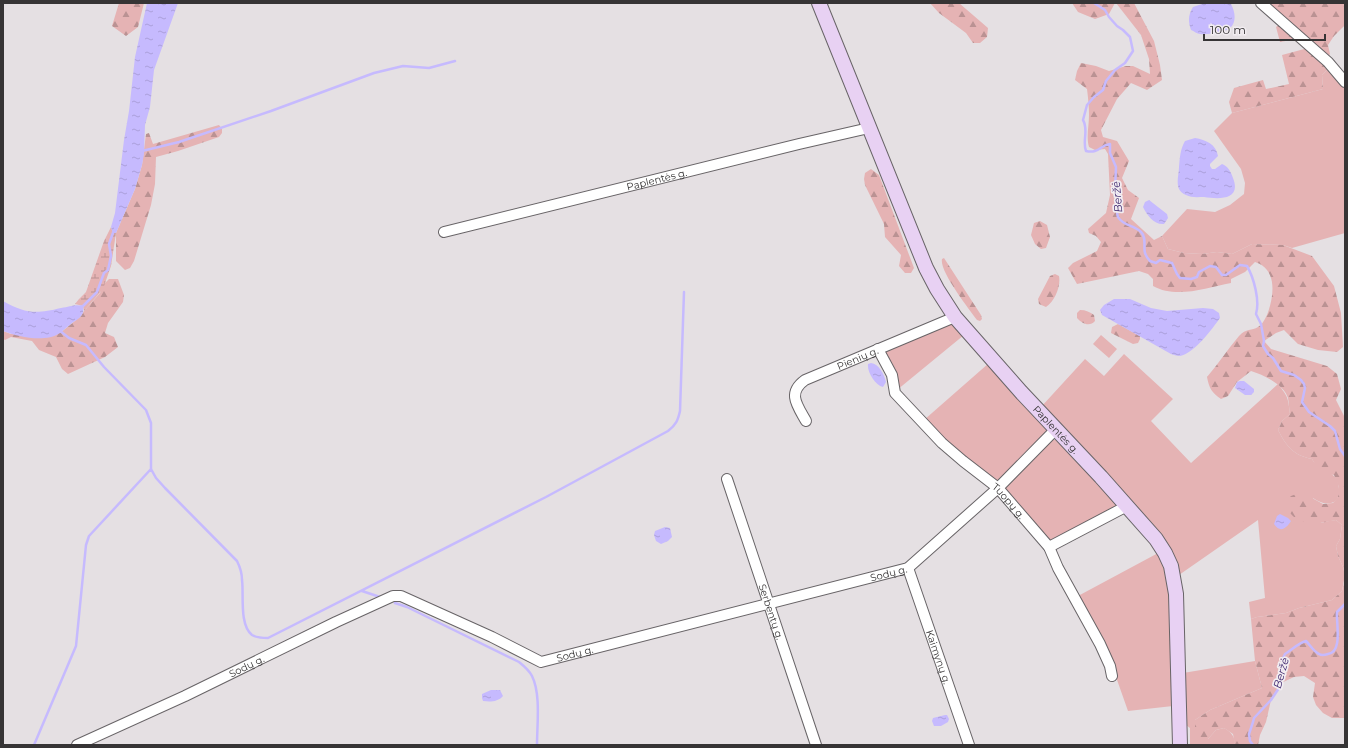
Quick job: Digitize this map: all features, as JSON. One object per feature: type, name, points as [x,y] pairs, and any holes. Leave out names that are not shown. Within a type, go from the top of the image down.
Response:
[{"type":"main road","name":"Paplentės g.","points":[[819,3],[926,268],[937,289],[955,317],[1017,387],[1127,506],[1159,544],[1171,566],[1177,603],[1180,745]]},
{"type":"street","points":[[1261,3],[1328,62],[1345,82]]},
{"type":"street","name":"Paplentės g.","points":[[444,232],[869,128]]},
{"type":"street","name":"Pienių g.","points":[[806,421],[796,404],[795,391],[799,384],[805,380],[955,317]]},
{"type":"street","name":"Tuopų g.","points":[[878,349],[892,375],[895,392],[942,443],[998,488],[1049,547],[1058,568],[1100,644],[1110,666],[1112,676]]},
{"type":"street","name":"Sodų g.","points":[[77,745],[185,696],[336,622],[393,596],[401,596],[492,637],[542,662],[908,568],[998,488],[1056,429]]},
{"type":"street","name":"Serbentų g.","points":[[727,479],[816,745]]},
{"type":"street","points":[[1049,547],[1127,506]]},
{"type":"street","name":"Kaimynų g.","points":[[908,568],[969,745]]},
{"type":"green space","points":[[119,3],[144,3],[138,27],[126,36],[112,26]]},
{"type":"green space","points":[[930,3],[959,3],[988,28],[987,37],[980,43],[973,43],[966,33],[939,13]]},
{"type":"green space","points":[[1072,3],[1115,3],[1109,14],[1095,19],[1078,12]]},
{"type":"green space","points":[[1116,3],[1134,3],[1154,41],[1162,80],[1147,90],[1131,83],[1117,99],[1101,130],[1103,137],[1117,141],[1129,161],[1122,178],[1128,190],[1139,198],[1131,219],[1154,240],[1162,236],[1168,249],[1184,253],[1202,254],[1217,252],[1232,254],[1252,244],[1283,245],[1312,256],[1334,286],[1341,313],[1343,347],[1337,352],[1318,350],[1298,344],[1284,330],[1276,333],[1264,341],[1271,349],[1327,366],[1337,374],[1341,389],[1336,400],[1345,418],[1345,575],[1336,546],[1340,539],[1342,525],[1336,520],[1320,523],[1302,521],[1294,517],[1288,510],[1286,501],[1291,496],[1301,492],[1323,504],[1333,503],[1338,497],[1339,487],[1334,475],[1321,470],[1316,466],[1312,459],[1295,453],[1281,436],[1278,430],[1282,421],[1290,414],[1286,393],[1273,381],[1251,371],[1237,382],[1228,396],[1221,399],[1211,390],[1208,381],[1207,377],[1239,336],[1244,332],[1259,326],[1267,315],[1272,292],[1271,277],[1268,271],[1255,262],[1245,272],[1231,279],[1231,283],[1201,290],[1171,292],[1153,286],[1153,279],[1148,274],[1139,271],[1077,284],[1068,268],[1073,263],[1097,251],[1101,242],[1096,236],[1089,233],[1088,229],[1106,213],[1110,195],[1108,154],[1105,149],[1095,150],[1089,147],[1089,112],[1087,89],[1075,80],[1077,71],[1081,63],[1096,66],[1109,71],[1126,66],[1133,66],[1150,74],[1149,59],[1141,35]]},
{"type":"green space","points":[[1266,3],[1345,3],[1345,25],[1334,36],[1328,45],[1330,54],[1328,57]]},
{"type":"green space","points":[[1280,24],[1297,39],[1280,42],[1276,27]]},
{"type":"green space","points":[[1308,48],[1331,69],[1322,75],[1323,89],[1232,113],[1229,102],[1234,88],[1263,80],[1266,89],[1289,84],[1282,55]]},
{"type":"green space","points":[[1331,69],[1345,85],[1345,233],[1292,248],[1283,245],[1252,244],[1232,254],[1217,252],[1202,254],[1184,253],[1168,249],[1162,236],[1187,209],[1215,212],[1230,205],[1244,194],[1245,183],[1241,169],[1214,131],[1232,113],[1323,89],[1322,75]]},
{"type":"green space","points":[[219,125],[222,129],[222,133],[219,137],[156,157],[155,184],[151,205],[134,261],[130,268],[125,270],[116,261],[116,233],[135,189],[142,165],[146,134],[149,133],[153,144]]},
{"type":"green space","points":[[871,169],[879,175],[914,268],[911,273],[905,273],[899,266],[901,255],[885,237],[884,224],[865,185],[865,173]]},
{"type":"green space","points":[[1040,221],[1047,225],[1050,237],[1046,248],[1041,249],[1035,244],[1031,235],[1034,223]]},
{"type":"green space","points":[[111,227],[113,233],[116,233],[111,266],[103,289],[84,311],[83,306],[75,304],[86,292],[104,241]]},
{"type":"green space","points":[[944,258],[981,315],[982,319],[980,321],[977,320],[950,281],[942,265],[942,259]]},
{"type":"green space","points":[[1055,274],[1059,276],[1058,289],[1055,297],[1046,307],[1039,304],[1038,299],[1050,276]]},
{"type":"green space","points":[[109,279],[118,279],[124,295],[123,302],[108,323],[105,333],[114,337],[118,347],[105,357],[68,374],[62,369],[56,357],[39,350],[32,341],[11,337],[5,340],[3,339],[3,331],[11,334],[60,333],[81,316],[100,293],[104,284]]},
{"type":"green space","points":[[1080,310],[1088,311],[1094,315],[1095,321],[1091,324],[1081,322],[1077,318],[1077,313]]},
{"type":"green space","points":[[952,321],[964,335],[897,390],[881,351]]},
{"type":"green space","points":[[1118,324],[1140,336],[1138,343],[1133,344],[1111,333],[1112,327]]},
{"type":"green space","points":[[1101,335],[1117,349],[1109,358],[1093,344]]},
{"type":"green space","points":[[1124,354],[1173,399],[1151,421],[1191,463],[1278,384],[1287,398],[1290,414],[1282,421],[1278,430],[1281,436],[1295,453],[1312,459],[1320,468],[1334,476],[1339,486],[1339,496],[1332,503],[1319,502],[1313,498],[1321,523],[1336,520],[1342,525],[1340,539],[1336,546],[1345,575],[1342,591],[1332,600],[1299,608],[1286,613],[1251,619],[1249,602],[1265,598],[1258,520],[1179,575],[1041,407],[1085,359],[1104,376]]},
{"type":"green space","points":[[989,363],[1047,429],[1047,432],[997,483],[960,453],[924,420]]},
{"type":"green space","points":[[1050,440],[1061,442],[1126,510],[1056,547],[1003,487]]},
{"type":"green space","points":[[1160,552],[1171,584],[1173,706],[1128,711],[1110,660],[1078,596]]},
{"type":"green space","points":[[1345,579],[1345,718],[1332,718],[1323,713],[1316,705],[1313,697],[1315,683],[1304,676],[1294,677],[1279,684],[1279,688],[1271,700],[1266,722],[1260,735],[1258,745],[1235,745],[1233,734],[1224,728],[1216,730],[1208,739],[1201,740],[1195,729],[1195,720],[1210,710],[1262,688],[1255,661],[1251,619],[1286,613],[1299,608],[1332,600],[1342,591]]},
{"type":"green space","points":[[1255,661],[1262,688],[1210,710],[1195,720],[1208,739],[1216,730],[1224,728],[1232,735],[1235,745],[1190,745],[1190,728],[1186,725],[1183,673]]},
{"type":"water","points":[[147,3],[178,3],[154,70],[150,107],[145,125],[142,165],[135,189],[116,233],[113,233],[111,227],[115,213],[135,57]]},
{"type":"water","points":[[1205,3],[1231,4],[1235,16],[1232,26],[1220,32],[1207,34],[1199,34],[1191,30],[1189,18],[1191,10],[1193,7]]},
{"type":"water","points":[[1195,138],[1207,141],[1215,148],[1218,156],[1210,164],[1212,169],[1215,169],[1222,164],[1229,170],[1235,186],[1231,195],[1222,198],[1193,197],[1185,195],[1179,190],[1178,181],[1182,147],[1185,141]]},
{"type":"water","points":[[1149,200],[1167,214],[1168,218],[1164,224],[1157,223],[1151,219],[1143,207],[1145,202]]},
{"type":"water","points":[[1114,299],[1130,299],[1151,308],[1167,311],[1203,308],[1213,309],[1219,313],[1220,318],[1197,346],[1186,354],[1177,356],[1102,315],[1100,310],[1104,305]]},
{"type":"water","points":[[3,301],[25,311],[31,312],[77,305],[83,306],[83,312],[79,318],[60,333],[47,338],[32,338],[3,331]]},
{"type":"water","points":[[871,363],[879,367],[882,373],[886,382],[883,387],[874,381],[870,374],[868,364]]},
{"type":"water","points":[[1244,381],[1254,389],[1254,392],[1251,395],[1245,395],[1235,388],[1237,382]]},
{"type":"water","points":[[1280,514],[1291,521],[1283,529],[1276,527],[1274,524],[1277,516]]},
{"type":"water","points":[[665,527],[670,528],[672,537],[668,541],[661,544],[656,541],[654,535],[655,531]]},
{"type":"water","points":[[491,690],[500,690],[503,696],[494,701],[483,701],[482,694]]},
{"type":"water","points":[[947,715],[949,719],[948,722],[941,726],[934,726],[932,721],[933,718]]},
{"type":"waterway","name":"Beržė","points":[[1094,3],[1105,10],[1117,26],[1130,37],[1133,51],[1125,63],[1115,70],[1106,81],[1103,90],[1087,105],[1083,120],[1085,124],[1086,151],[1094,151],[1110,144],[1110,153],[1116,167],[1115,190],[1119,198],[1117,210],[1118,217],[1120,220],[1143,234],[1144,250],[1150,261],[1156,263],[1160,260],[1172,263],[1180,278],[1191,279],[1197,277],[1199,272],[1210,266],[1216,267],[1222,275],[1226,275],[1240,265],[1247,266],[1256,290],[1256,314],[1261,324],[1264,341],[1263,346],[1281,371],[1294,375],[1304,384],[1305,388],[1302,402],[1309,412],[1335,431],[1340,449],[1345,456]]},
{"type":"waterway","points":[[142,151],[179,142],[271,111],[374,73],[403,66],[429,68],[455,61]]},
{"type":"waterway","points":[[80,307],[83,306],[97,292],[104,273],[108,270],[111,256],[109,244],[114,230]]},
{"type":"waterway","points":[[59,330],[69,338],[86,345],[104,367],[146,410],[151,423],[151,469],[156,478],[165,488],[237,561],[242,575],[245,624],[252,635],[268,638],[546,497],[671,429],[676,422],[680,411],[684,292]]},
{"type":"waterway","points":[[34,745],[76,646],[86,545],[89,536],[151,469]]},
{"type":"waterway","points":[[362,591],[380,597]]},
{"type":"waterway","points":[[395,603],[407,607],[519,662],[526,668],[532,676],[537,692],[537,745]]},
{"type":"waterway","name":"Beržė","points":[[1253,745],[1250,741],[1249,734],[1254,718],[1271,700],[1279,688],[1279,680],[1282,676],[1282,660],[1285,654],[1306,641],[1315,652],[1320,655],[1333,652],[1336,648],[1338,636],[1337,612],[1345,604]]}]
